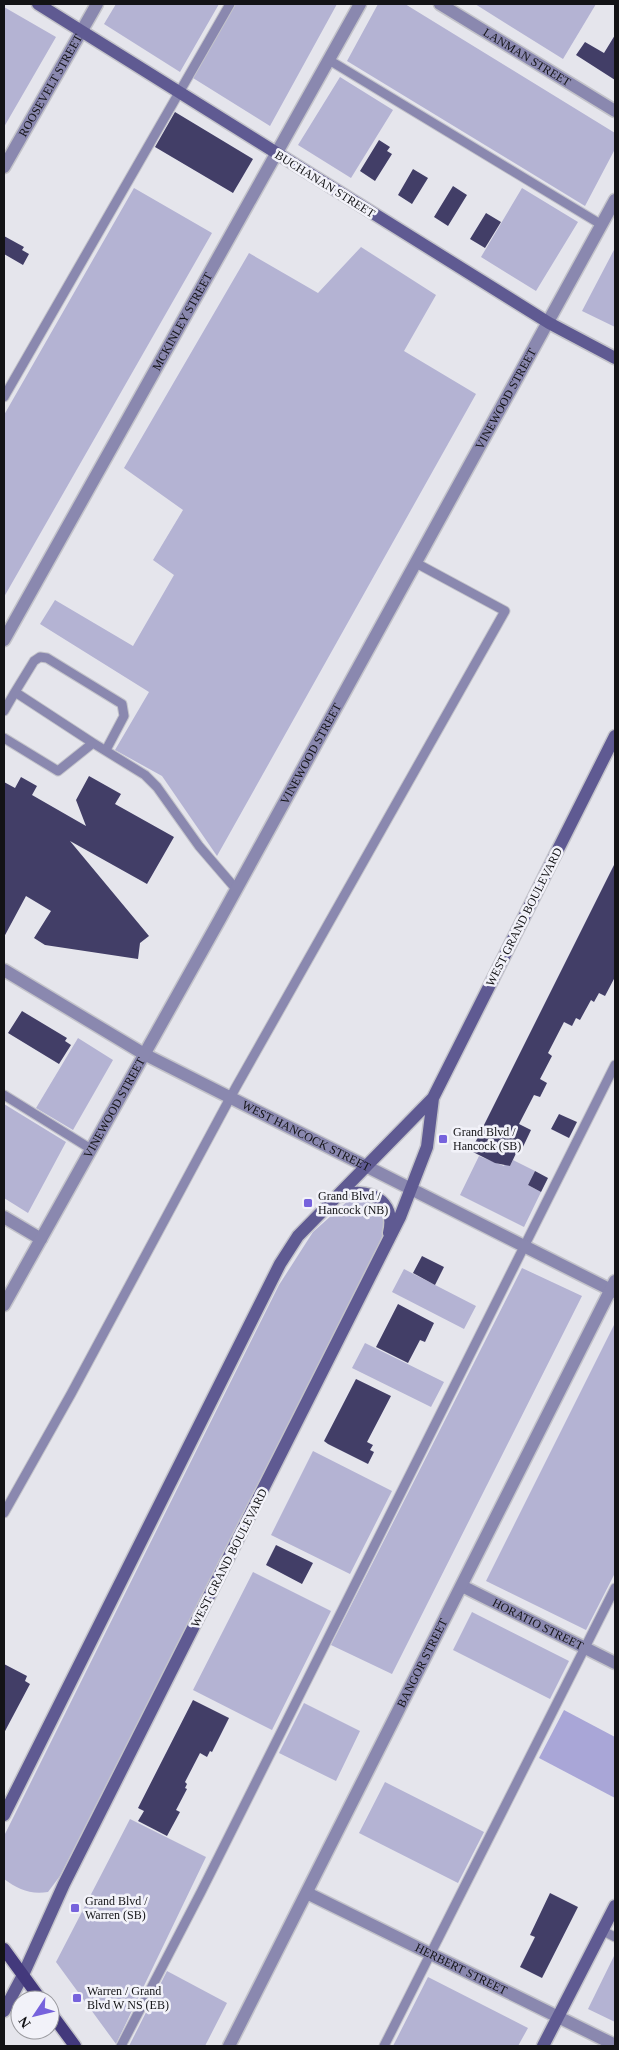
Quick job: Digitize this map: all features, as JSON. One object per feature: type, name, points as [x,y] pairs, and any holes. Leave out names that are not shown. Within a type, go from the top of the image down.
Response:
[{"type":"main road","name":"BUCHANAN STREET","points":[[38,4],[549,323],[615,358]]},
{"type":"main road","name":"WEST GRAND BOULEVARD","points":[[4,1815],[280,1264],[298,1236],[433,1098],[615,736]]},
{"type":"main road","name":"WEST GRAND BOULEVARD","points":[[4,2011],[23,1975],[64,1884],[387,1245],[427,1147],[433,1098]]},
{"type":"main road","points":[[336,1197],[357,1191],[373,1196],[384,1203],[391,1214],[391,1228],[387,1245]]},
{"type":"main road","points":[[543,2046],[615,1906]]},
{"type":"main road","points":[[4,1949],[34,1990]]},
{"type":"main road","points":[[60,2026],[75,2046]]},
{"type":"street","name":"ROOSEVELT STREET","points":[[4,167],[97,4]]},
{"type":"street","name":"MCKINLEY STREET","points":[[4,640],[360,4]]},
{"type":"street","name":"LANMAN STREET","points":[[440,4],[615,111]]},
{"type":"street","name":"VINEWOOD STREET","points":[[4,1305],[549,323],[615,200]]},
{"type":"street","name":"WEST HANCOCK STREET","points":[[4,970],[144,1054],[524,1246],[614,1288]]},
{"type":"street","points":[[4,1217],[40,1240]]},
{"type":"street","name":"BANGOR STREET","points":[[229,2046],[614,1288]]},
{"type":"street","name":"HORATIO STREET","points":[[462,1586],[615,1663]]},
{"type":"street","name":"HERBERT STREET","points":[[307,1893],[615,2045]]},
{"type":"lane","points":[[4,397],[230,4]]},
{"type":"lane","points":[[329,60],[602,225]]},
{"type":"lane","points":[[4,1513],[72,1394],[230,1098],[505,611],[416,563]]},
{"type":"lane","points":[[4,711],[34,661],[40,657],[47,658],[122,704],[124,716],[106,750]]},
{"type":"lane","points":[[15,692],[145,775],[157,788],[199,846],[236,889]]},
{"type":"lane","points":[[4,738],[58,771],[93,743]]},
{"type":"lane","points":[[121,2046],[206,1884],[615,1065]]},
{"type":"lane","points":[[4,1095],[91,1149]]},
{"type":"lane","points":[[384,2046],[615,1588]]},
{"type":"lane","points":[[603,1930],[615,1937]]},
{"type":"shaded area","points":[[116,4],[219,4],[180,72],[104,24]]},
{"type":"shaded area","points":[[235,4],[337,4],[270,126],[193,78]]},
{"type":"shaded area","points":[[378,4],[405,4],[615,133],[615,149],[585,206],[347,61]]},
{"type":"shaded area","points":[[475,4],[596,4],[563,59]]},
{"type":"shaded area","points":[[4,7],[56,37],[4,127]]},
{"type":"shaded area","points":[[340,77],[393,110],[351,178],[298,145]]},
{"type":"shaded area","points":[[134,188],[212,233],[4,597],[4,415]]},
{"type":"shaded area","points":[[522,188],[578,222],[536,291],[481,257]]},
{"type":"shaded area","points":[[361,247],[436,295],[404,351],[476,394],[217,856],[162,776],[115,750],[149,692],[40,624],[55,600],[133,646],[174,575],[153,560],[183,510],[124,468],[249,253],[318,293]]},
{"type":"shaded area","points":[[615,248],[615,327],[582,311]]},
{"type":"shaded area","points":[[78,1038],[113,1060],[73,1130],[36,1108]]},
{"type":"shaded area","points":[[4,1104],[66,1142],[28,1213],[4,1198]]},
{"type":"shaded area","points":[[479,1156],[504,1166],[505,1164],[510,1166],[513,1160],[535,1171],[528,1185],[541,1192],[524,1227],[460,1195]]},
{"type":"shaded area","points":[[364,1198],[379,1209],[386,1226],[376,1253],[60,1876],[48,1892],[30,1892],[14,1886],[4,1879],[4,1836],[279,1285],[313,1232],[350,1199]]},
{"type":"shaded area","points":[[522,1268],[582,1296],[392,1674],[331,1645]]},
{"type":"shaded area","points":[[404,1269],[476,1306],[464,1329],[392,1292]]},
{"type":"shaded area","points":[[615,1323],[615,1573],[586,1630],[486,1581]]},
{"type":"shaded area","points":[[365,1343],[444,1382],[431,1407],[352,1368]]},
{"type":"shaded area","points":[[313,1451],[392,1491],[350,1574],[271,1535]]},
{"type":"shaded area","points":[[253,1572],[331,1611],[272,1730],[193,1690]]},
{"type":"shaded area","points":[[472,1612],[569,1661],[550,1699],[453,1650]]},
{"type":"shaded area","points":[[304,1703],[360,1731],[336,1781],[279,1753]]},
{"type":"shaded area","points":[[564,1710],[615,1737],[615,1798],[539,1758]]},
{"type":"shaded area","points":[[385,1782],[484,1832],[458,1883],[359,1833]]},
{"type":"shaded area","points":[[130,1819],[206,1857],[116,2044],[56,1962]]},
{"type":"shaded area","points":[[615,1954],[615,2022],[588,2009]]},
{"type":"shaded area","points":[[167,1971],[227,2003],[205,2046],[129,2046]]},
{"type":"shaded area","points":[[428,1977],[528,2028],[518,2046],[393,2046]]},
{"type":"building","points":[[615,35],[615,80],[576,55],[585,42],[604,53]]},
{"type":"building","points":[[175,112],[253,159],[233,193],[155,147]]},
{"type":"building","points":[[379,140],[390,147],[387,151],[392,154],[375,181],[360,171]]},
{"type":"building","points":[[413,169],[428,178],[412,204],[398,195]]},
{"type":"building","points":[[453,186],[467,195],[448,226],[434,217]]},
{"type":"building","points":[[486,213],[501,222],[485,248],[470,239]]},
{"type":"building","points":[[4,236],[24,247],[22,250],[29,254],[23,265],[4,254]]},
{"type":"building","points":[[89,776],[121,794],[115,804],[174,837],[147,884],[70,841],[149,936],[140,943],[138,959],[45,945],[34,938],[51,911],[26,896],[4,937],[4,782],[15,788],[21,777],[37,786],[32,795],[86,826],[76,800]]},
{"type":"building","points":[[615,863],[615,977],[605,996],[599,993],[594,1002],[591,1000],[580,1020],[576,1018],[572,1026],[564,1022],[548,1053],[552,1056],[540,1079],[547,1083],[540,1097],[534,1095],[519,1124],[531,1130],[522,1149],[519,1147],[510,1166],[495,1163],[471,1151]]},
{"type":"building","points":[[22,1011],[67,1038],[65,1041],[71,1045],[59,1064],[8,1033]]},
{"type":"building","points":[[559,1114],[577,1122],[569,1138],[551,1129]]},
{"type":"building","points":[[535,1171],[548,1178],[541,1192],[528,1185]]},
{"type":"building","points":[[422,1256],[444,1267],[435,1285],[413,1273]]},
{"type":"building","points":[[398,1304],[434,1323],[425,1342],[420,1340],[408,1363],[376,1347]]},
{"type":"building","points":[[356,1379],[391,1396],[367,1442],[373,1445],[370,1450],[374,1452],[368,1464],[324,1441]]},
{"type":"building","points":[[276,1545],[313,1563],[302,1584],[266,1565]]},
{"type":"building","points":[[4,1664],[27,1676],[25,1681],[30,1684],[4,1733]]},
{"type":"building","points":[[193,1700],[229,1718],[212,1752],[210,1751],[207,1757],[200,1753],[185,1782],[187,1784],[185,1788],[187,1789],[176,1810],[180,1812],[167,1836],[138,1821],[144,1811],[138,1808]]},
{"type":"building","points":[[550,1893],[578,1907],[542,1978],[520,1967],[535,1937],[530,1935]]},
{"type":"place","name":"Grand Blvd / Hancock (SB)","points":[[443,1139]]},
{"type":"place","name":"Grand Blvd / Hancock (NB)","points":[[308,1203]]},
{"type":"place","name":"Grand Blvd / Warren (SB)","points":[[75,1908]]},
{"type":"place","name":"Warren / Grand Blvd W NS (EB)","points":[[77,1998]]}]
